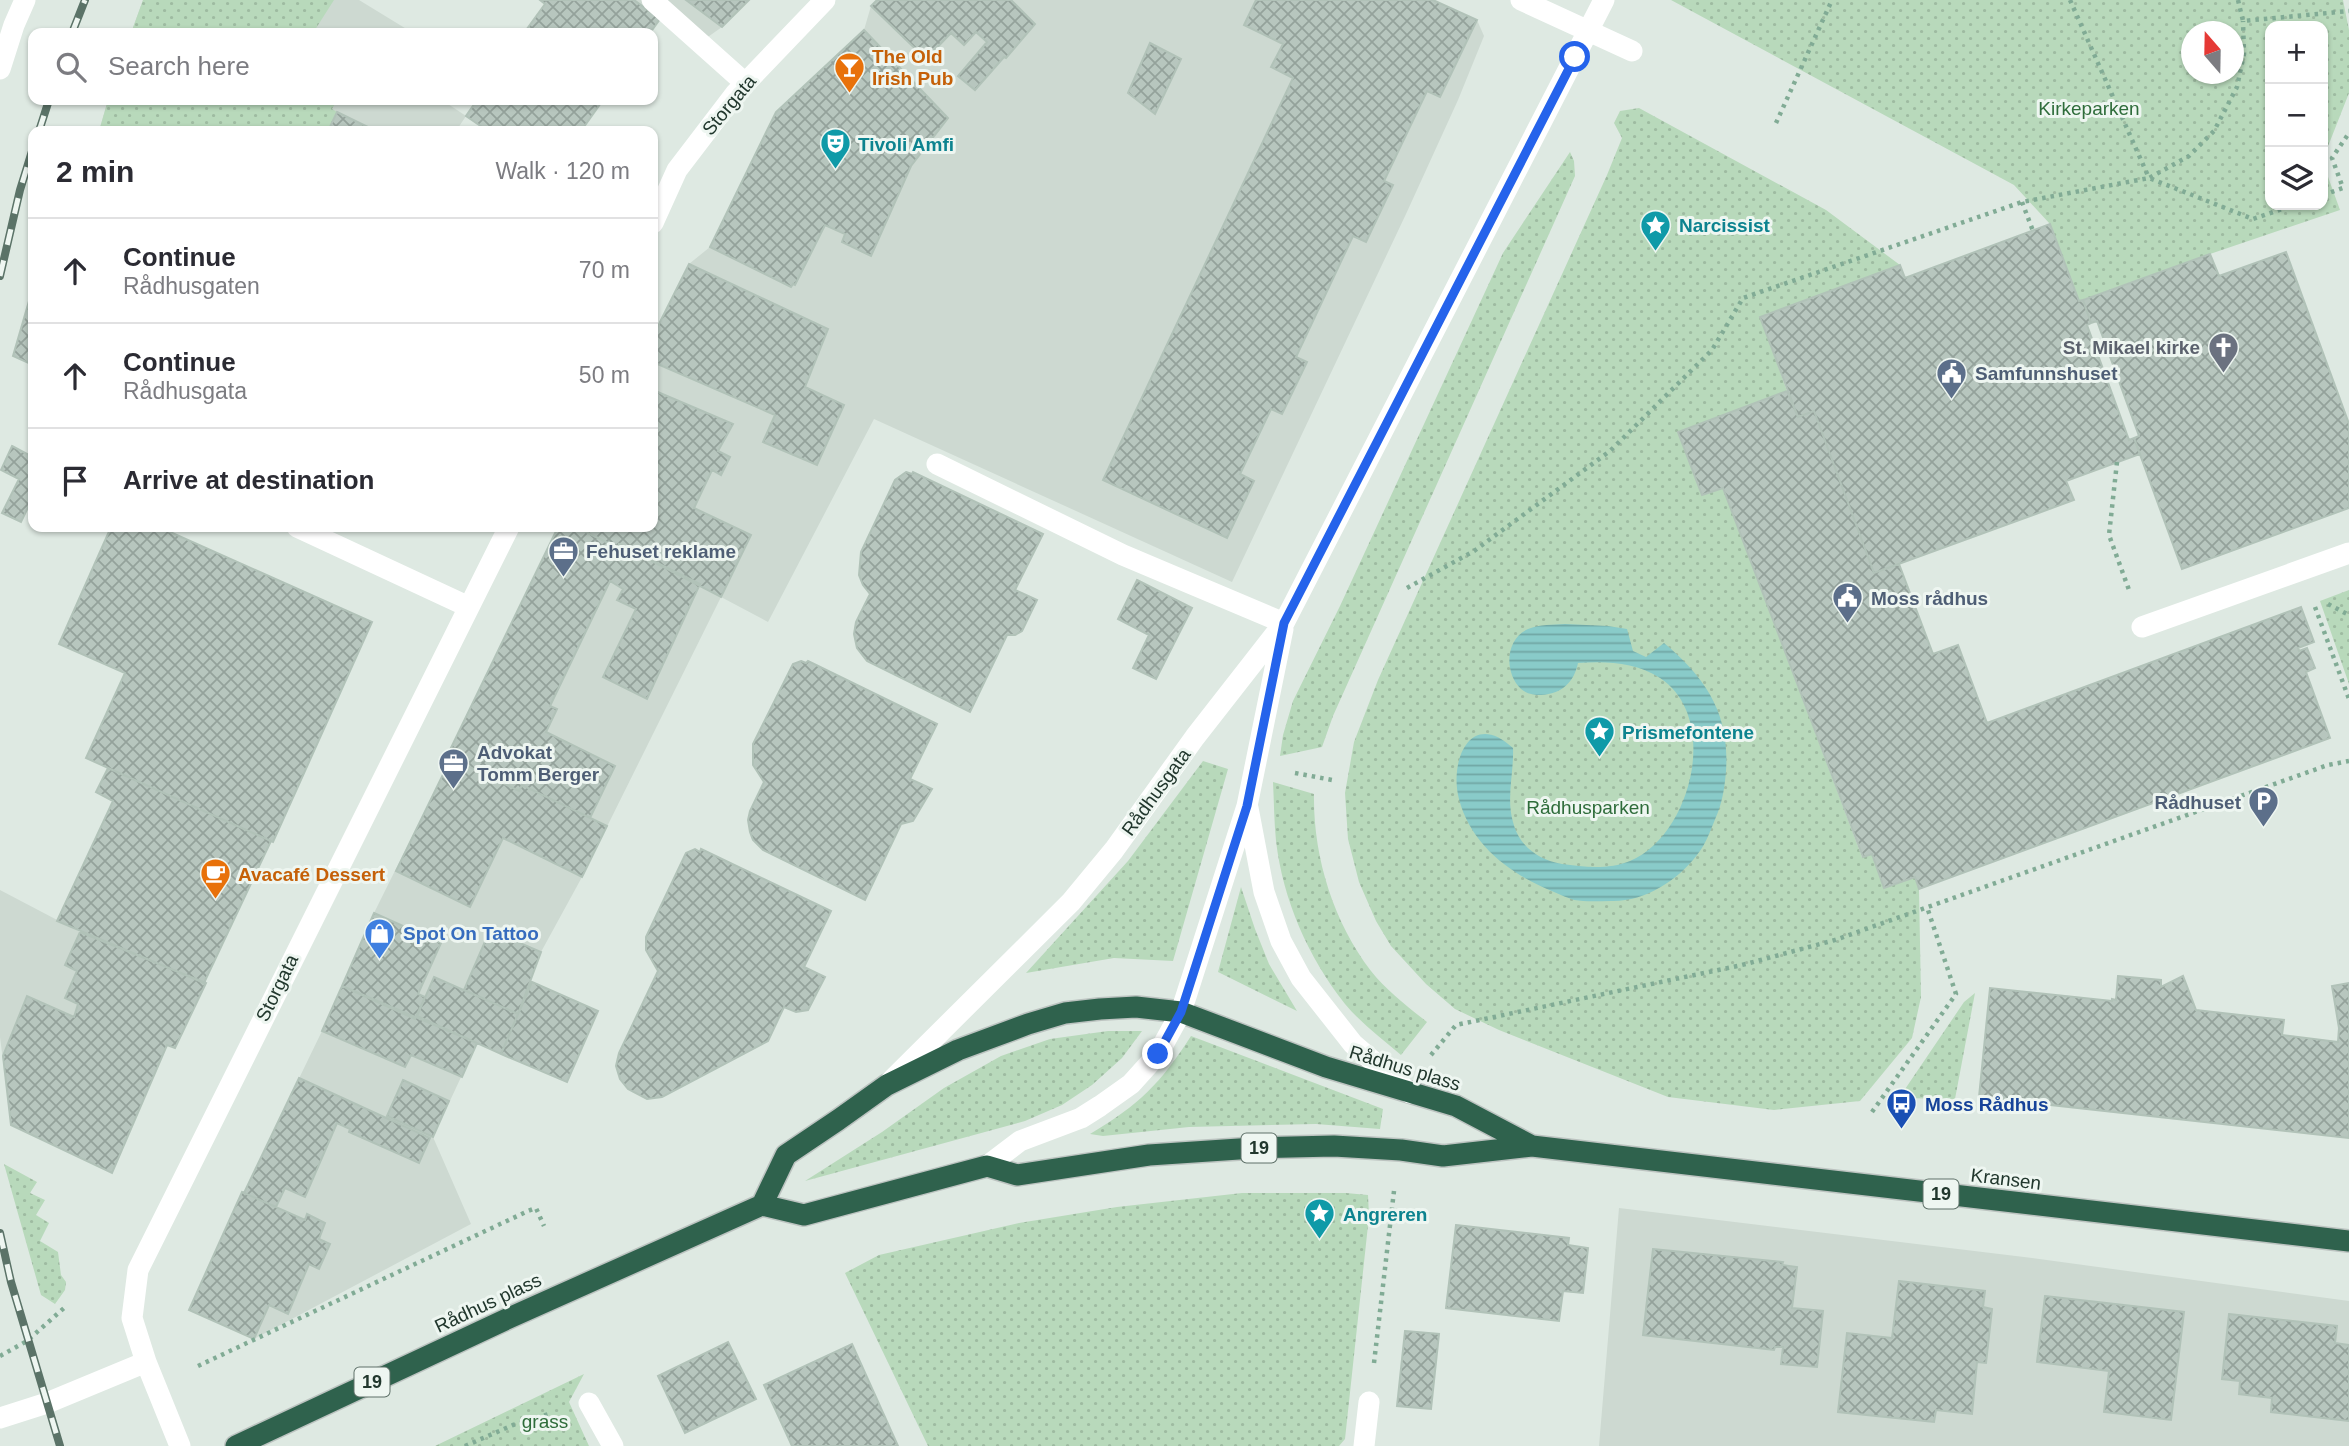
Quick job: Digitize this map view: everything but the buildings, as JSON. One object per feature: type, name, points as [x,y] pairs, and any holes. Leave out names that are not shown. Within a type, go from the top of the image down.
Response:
[{"type":"highway","name":"Rådhus plass","points":[[236,1446],[509,1318],[762,1205],[786,1155],[887,1085],[958,1050],[1065,1013],[1136,1007],[1181,1012],[1326,1067],[1457,1106],[1532,1146]]},
{"type":"highway","name":"19","points":[[762,1205],[804,1215],[987,1166],[1017,1175],[1149,1154],[1334,1146],[1401,1150],[1443,1156],[1532,1146]]},
{"type":"highway","name":"Kransen","points":[[1532,1146],[2349,1241]]},
{"type":"street","points":[[0,69],[25,0]]},
{"type":"street","points":[[652,0],[745,83]]},
{"type":"street","name":"Storgata","points":[[658,212],[677,170],[745,83],[825,0]]},
{"type":"street","points":[[1521,0],[1632,51]]},
{"type":"street","points":[[987,1166],[1020,1141],[1081,1118],[1131,1084],[1158,1054],[1181,1012],[1247,806],[1284,623],[1604,0]]},
{"type":"street","points":[[937,464],[1124,555],[1284,623]]},
{"type":"street","points":[[308,532],[468,607]]},
{"type":"street","name":"Storgata","points":[[180,1446],[146,1362],[132,1318],[138,1270],[506,532]]},
{"type":"street","points":[[2142,627],[2349,553]]},
{"type":"street","name":"Rådhusgata","points":[[887,1085],[1071,902],[1114,850],[1195,737],[1284,623]]},
{"type":"street","points":[[1247,806],[1264,892],[1281,941],[1301,978],[1353,1044],[1411,1094]]},
{"type":"street","points":[[0,1418],[47,1403],[146,1362]]},
{"type":"street","points":[[1364,1446],[1369,1402]]},
{"type":"street","points":[[589,1403],[613,1446]]},
{"type":"path","points":[[1776,123],[1832,0]]},
{"type":"path","points":[[2070,0],[2148,177],[2253,219],[2279,210]]},
{"type":"path","points":[[2238,0],[2243,21],[2349,11]]},
{"type":"path","points":[[1407,589],[1474,551],[1610,451],[1712,350],[1743,298],[2022,202],[2148,177],[2189,156],[2214,131],[2237,84]]},
{"type":"path","points":[[2328,193],[2343,188],[2332,158],[2349,133]]},
{"type":"path","points":[[2022,202],[2033,231]]},
{"type":"path","points":[[2117,462],[2109,535],[2142,627]]},
{"type":"path","points":[[2301,570],[2349,699]]},
{"type":"path","points":[[1430,1056],[1456,1024],[1742,965],[1835,940],[2199,809],[2328,765],[2349,761]]},
{"type":"path","points":[[1283,770],[1332,780]]},
{"type":"path","points":[[1872,1112],[1956,994],[1927,907]]},
{"type":"path","points":[[1369,1402],[1395,1180]]},
{"type":"path","points":[[198,1366],[528,1211],[536,1208],[544,1226]]},
{"type":"path","points":[[0,1356],[27,1340],[64,1308]]},
{"type":"path","points":[[465,1446],[513,1425],[589,1403]]},
{"type":"shaded area","points":[[143,0],[359,0],[405,28],[133,28]]},
{"type":"shaded area","points":[[634,0],[749,0],[722,27],[695,46]]},
{"type":"shaded area","points":[[877,0],[1432,0],[1477,20],[1484,36],[1406,214],[1232,582],[874,419],[768,622],[721,597],[582,877],[541,952],[529,981],[598,1011],[567,1082],[477,1043],[433,1137],[471,1224],[254,1339],[189,1310],[242,1192],[322,1031],[374,913],[451,758],[448,754],[556,532],[658,532],[658,326],[689,264],[710,247],[776,112],[864,30],[871,6]]},
{"type":"shaded area","points":[[107,105],[450,105],[466,116],[459,126],[100,126]]},
{"type":"shaded area","points":[[0,890],[80,932],[206,983],[175,1048],[167,1045],[112,1173],[11,1125],[0,1037]]},
{"type":"shaded area","points":[[1619,1208],[2024,1257],[2349,1301],[2349,1446],[1599,1446]]},
{"type":"green space","points":[[143,0],[334,0],[316,28],[133,28]]},
{"type":"green space","name":"Kirkeparken","points":[[1671,0],[2343,0],[2349,30],[2349,93],[2328,146],[2328,21],[2265,21],[2265,210],[2328,210],[2328,177],[2340,210],[2079,301],[2050,224],[2014,185]]},
{"type":"green space","points":[[107,105],[334,105],[332,109],[337,112],[330,126],[100,126]]},
{"type":"green space","name":"Rådhusparken","points":[[1639,108],[1826,210],[1900,265],[1760,317],[1787,391],[1678,432],[1702,495],[1723,488],[1862,857],[1872,854],[1884,888],[1915,877],[1919,889],[1921,997],[1912,1038],[1860,1101],[1774,1110],[1668,1097],[1499,1030],[1455,1009],[1426,984],[1391,946],[1376,921],[1359,882],[1348,839],[1345,793],[1354,742],[1378,680],[1607,175],[1622,138],[1614,123],[1620,111]]},
{"type":"green space","points":[[1570,152],[1575,176],[1333,716],[1322,747],[1280,756],[1293,701],[1340,606],[1503,253]]},
{"type":"green space","points":[[2349,590],[2349,684],[2320,601]]},
{"type":"green space","points":[[1203,761],[1228,769],[1173,961],[1114,958],[1026,973],[1128,861]]},
{"type":"green space","points":[[1273,782],[1314,794],[1317,841],[1322,864],[1328,887],[1346,931],[1377,978],[1427,1022],[1401,1055],[1345,1004],[1320,967],[1299,927],[1279,863]]},
{"type":"green space","points":[[1241,887],[1269,964],[1297,1011],[1218,972]]},
{"type":"green space","points":[[1975,993],[1955,1099],[1899,1098],[1964,1002]]},
{"type":"green space","points":[[1108,1031],[1142,1031],[1122,1058],[1092,1085],[1062,1105],[1025,1121],[805,1181],[944,1088],[1001,1056],[1050,1039]]},
{"type":"green space","points":[[1191,1036],[1383,1109],[1380,1129],[1316,1124],[1189,1127],[1103,1136],[1090,1134],[1123,1113],[1148,1092]]},
{"type":"green space","points":[[4,1164],[37,1182],[30,1193],[45,1200],[36,1215],[49,1223],[40,1241],[58,1252],[61,1275],[66,1282],[65,1290],[55,1304],[41,1295]]},
{"type":"green space","points":[[1242,1193],[1368,1195],[1369,1216],[1345,1439],[1339,1446],[928,1446],[845,1273],[879,1255],[1019,1223],[1117,1207]]},
{"type":"green space","name":"grass","points":[[584,1374],[569,1402],[589,1446],[435,1446]]},
{"type":"water","points":[[1542,625],[1627,629],[1633,651],[1646,657],[1664,643],[1703,684],[1719,715],[1724,732],[1726,771],[1723,792],[1704,845],[1689,864],[1670,881],[1636,898],[1611,901],[1574,900],[1523,877],[1483,845],[1465,816],[1459,799],[1457,770],[1460,756],[1474,737],[1485,734],[1498,737],[1513,748],[1510,795],[1513,822],[1525,845],[1545,859],[1587,867],[1622,864],[1651,848],[1669,827],[1682,803],[1691,775],[1693,747],[1690,720],[1679,696],[1660,678],[1630,666],[1589,662],[1578,663],[1566,686],[1548,694],[1528,693],[1515,682],[1510,657],[1511,648],[1520,634]]},
{"type":"railway","points":[[74,28],[85,0]]},
{"type":"railway","points":[[41,126],[47,105]]},
{"type":"railway","points":[[0,276],[28,164]]},
{"type":"railway","points":[[0,1233],[11,1282],[60,1446]]},
{"type":"place","name":"The Old Irish Pub","points":[[849,94]]},
{"type":"place","name":"Tivoli Amfi","points":[[835,171]]},
{"type":"place","name":"Narcissist","points":[[1656,252]]},
{"type":"place","name":"St. Mikael kirke","points":[[2223,374]]},
{"type":"place","name":"Samfunnshuset","points":[[1952,400]]},
{"type":"place","name":"Fehuset reklame","points":[[563,578]]},
{"type":"place","name":"Moss rådhus","points":[[1848,625]]},
{"type":"place","name":"Prismefontene","points":[[1599,759]]},
{"type":"place","name":"Advokat Tomm Berger","points":[[454,790]]},
{"type":"place","name":"Rådhuset","points":[[2264,829]]},
{"type":"place","name":"Avacafé Dessert","points":[[215,901]]},
{"type":"place","name":"Spot On Tattoo","points":[[380,960]]},
{"type":"place","name":"Moss Rådhus","points":[[1902,1131]]},
{"type":"place","name":"Angreren","points":[[1320,1241]]},
{"type":"route","points":[[1158,1054],[1181,1012],[1247,806],[1284,623],[1575,57]]}]
